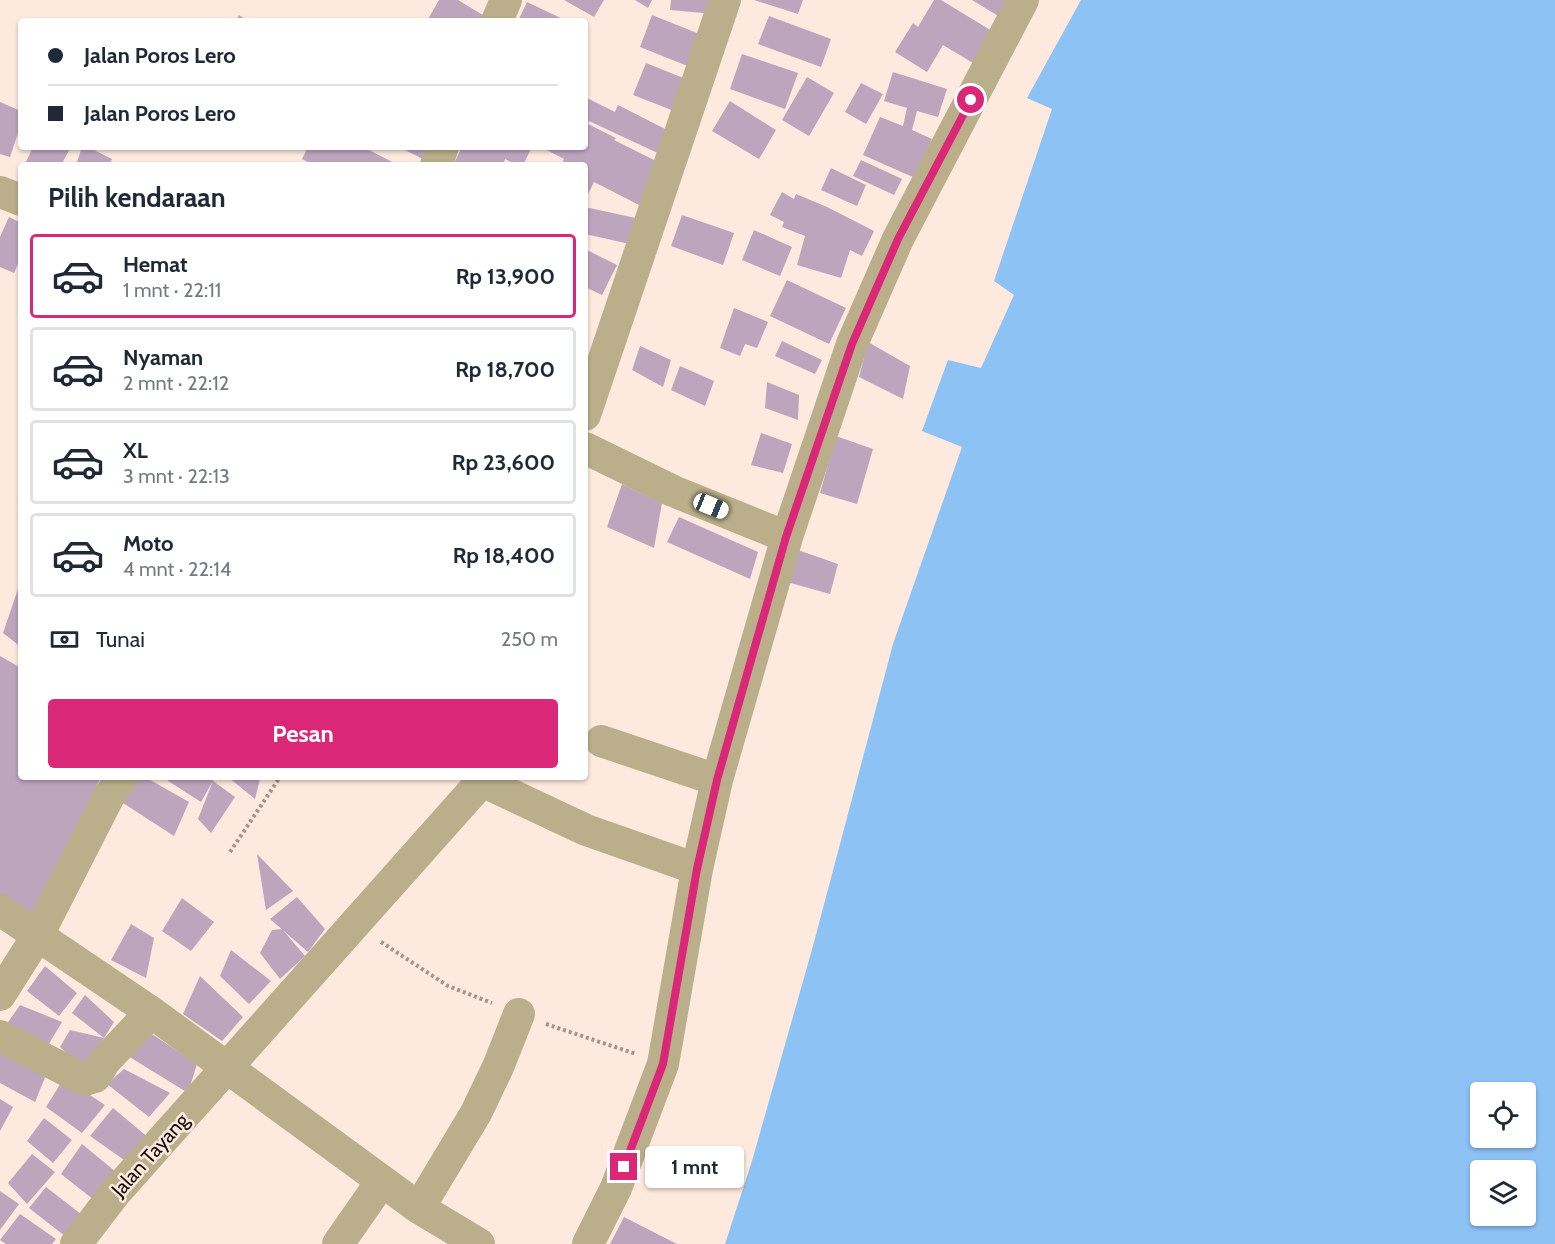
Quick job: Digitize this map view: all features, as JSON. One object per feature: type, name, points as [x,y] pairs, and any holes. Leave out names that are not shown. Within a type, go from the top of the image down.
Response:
[{"type":"street","points":[[498,18],[506,0]]},
{"type":"street","points":[[588,406],[725,0]]},
{"type":"street","points":[[588,1244],[616,1188],[663,1064],[697,869],[717,780],[786,537],[852,344],[898,239],[1023,0]]},
{"type":"street","points":[[0,192],[18,199]]},
{"type":"street","points":[[588,449],[673,490],[786,537]]},
{"type":"street","points":[[601,741],[717,780]]},
{"type":"street","points":[[0,995],[38,935],[109,796],[121,780]]},
{"type":"street","name":"Jalan Tayang","points":[[76,1244],[116,1192],[481,780]]},
{"type":"street","points":[[484,780],[586,830],[697,869]]},
{"type":"street","points":[[0,910],[151,1012],[419,1208],[479,1244]]},
{"type":"street","points":[[0,1036],[85,1080],[90,1080],[151,1012]]},
{"type":"street","points":[[419,1208],[476,1113],[498,1067],[519,1014]]},
{"type":"street","points":[[338,1244],[382,1181]]},
{"type":"path","points":[[230,852],[278,780]]},
{"type":"water","points":[[1081,0],[1555,0],[1555,1244],[725,1244],[752,1161],[813,946],[893,644],[962,447],[922,431],[948,360],[981,368],[1014,295],[994,281],[1052,109],[1027,98]]},
{"type":"building","points":[[439,0],[458,0],[486,17],[486,18],[429,18]]},
{"type":"building","points":[[564,0],[604,0],[594,17]]},
{"type":"building","points":[[635,0],[652,0],[648,8]]},
{"type":"building","points":[[671,0],[716,0],[715,14],[670,10]]},
{"type":"building","points":[[754,0],[803,0],[798,14]]},
{"type":"building","points":[[934,0],[941,0],[992,31],[973,63],[943,45],[927,72],[895,52],[913,23],[918,27]]},
{"type":"building","points":[[972,0],[1011,0],[1000,17]]},
{"type":"building","points":[[527,2],[561,18],[519,18]]},
{"type":"building","points":[[652,15],[707,37],[695,69],[640,47]]},
{"type":"building","points":[[769,16],[831,39],[821,67],[758,44]]},
{"type":"building","points":[[742,54],[798,73],[785,109],[730,89]]},
{"type":"building","points":[[646,63],[686,79],[674,111],[633,95]]},
{"type":"building","points":[[893,72],[947,89],[938,117],[917,111],[912,130],[932,139],[915,178],[863,155],[880,117],[903,126],[907,108],[884,101]]},
{"type":"building","points":[[807,77],[834,93],[809,136],[782,120]]},
{"type":"building","points":[[861,83],[883,94],[866,124],[845,112]]},
{"type":"building","points":[[588,98],[615,112],[618,105],[675,134],[664,156],[589,121],[588,124]]},
{"type":"building","points":[[730,101],[776,130],[759,159],[712,131]]},
{"type":"building","points":[[0,102],[18,110],[18,133],[10,157],[0,154]]},
{"type":"building","points":[[588,124],[664,165],[643,207],[594,182],[588,194],[588,162],[562,162],[564,159],[547,150],[588,150]]},
{"type":"building","points":[[32,150],[69,150],[63,162],[26,162]]},
{"type":"building","points":[[81,150],[94,150],[112,159],[110,162],[77,162]]},
{"type":"building","points":[[306,150],[369,150],[392,162],[308,162],[302,159]]},
{"type":"building","points":[[405,150],[428,150],[423,159]]},
{"type":"building","points":[[460,150],[530,150],[524,162],[511,162],[505,159],[504,162],[454,162]]},
{"type":"building","points":[[861,160],[902,179],[894,195],[853,176]]},
{"type":"building","points":[[831,168],[866,185],[857,206],[821,190]]},
{"type":"building","points":[[782,192],[794,199],[796,194],[827,207],[874,231],[862,256],[850,250],[841,278],[797,265],[805,236],[782,227],[784,222],[770,215]]},
{"type":"building","points":[[588,208],[640,219],[634,245],[588,235]]},
{"type":"building","points":[[682,215],[734,233],[723,265],[671,246]]},
{"type":"building","points":[[9,217],[18,222],[18,264],[14,273],[0,267],[0,237]]},
{"type":"building","points":[[754,230],[792,247],[780,276],[742,260]]},
{"type":"building","points":[[588,250],[617,265],[602,295],[588,288]]},
{"type":"building","points":[[787,280],[846,308],[829,344],[770,316]]},
{"type":"building","points":[[734,308],[768,322],[757,348],[745,344],[740,356],[720,348]]},
{"type":"building","points":[[782,341],[822,360],[815,374],[775,356]]},
{"type":"building","points":[[868,342],[910,366],[903,399],[859,377]]},
{"type":"building","points":[[640,346],[671,360],[663,387],[632,370]]},
{"type":"building","points":[[680,366],[714,381],[705,406],[671,390]]},
{"type":"building","points":[[767,382],[799,395],[798,420],[765,408]]},
{"type":"building","points":[[761,433],[792,444],[783,473],[751,465]]},
{"type":"building","points":[[836,436],[873,449],[857,504],[820,493]]},
{"type":"building","points":[[622,484],[662,503],[654,548],[607,527]]},
{"type":"building","points":[[679,517],[758,552],[750,579],[667,542]]},
{"type":"building","points":[[798,550],[838,564],[830,594],[787,582]]},
{"type":"building","points":[[18,589],[18,645],[3,633]]},
{"type":"building","points":[[0,656],[18,666],[18,780],[100,780],[32,919],[0,899]]},
{"type":"building","points":[[134,780],[150,780],[189,802],[174,836],[123,803]]},
{"type":"building","points":[[167,780],[213,780],[201,802]]},
{"type":"building","points":[[232,780],[260,780],[255,799]]},
{"type":"building","points":[[213,781],[235,797],[211,833],[198,819]]},
{"type":"building","points":[[257,854],[293,891],[266,910]]},
{"type":"building","points":[[297,897],[325,929],[308,952],[270,919]]},
{"type":"building","points":[[182,898],[214,922],[191,951],[162,931]]},
{"type":"building","points":[[131,924],[154,938],[146,978],[111,960]]},
{"type":"building","points":[[282,929],[305,956],[280,979],[260,953],[272,930]]},
{"type":"building","points":[[231,950],[271,981],[249,1004],[220,976]]},
{"type":"building","points":[[45,966],[77,993],[59,1016],[27,991]]},
{"type":"building","points":[[200,976],[243,1017],[222,1041],[183,1014]]},
{"type":"building","points":[[85,995],[114,1022],[104,1038],[72,1013]]},
{"type":"building","points":[[20,1005],[62,1022],[44,1052],[4,1028]]},
{"type":"building","points":[[70,1030],[104,1038],[85,1071],[60,1047]]},
{"type":"building","points":[[152,1034],[197,1064],[188,1093],[128,1056]]},
{"type":"building","points":[[0,1044],[48,1070],[35,1102],[0,1083]]},
{"type":"building","points":[[124,1069],[170,1093],[149,1117],[107,1084]]},
{"type":"building","points":[[64,1078],[105,1105],[82,1133],[46,1107]]},
{"type":"building","points":[[0,1099],[13,1107],[0,1131]]},
{"type":"building","points":[[113,1108],[150,1139],[127,1162],[90,1136]]},
{"type":"building","points":[[44,1118],[72,1140],[53,1163],[27,1141]]},
{"type":"building","points":[[82,1144],[116,1172],[94,1200],[61,1174]]},
{"type":"building","points":[[32,1154],[55,1172],[27,1204],[8,1183]]},
{"type":"building","points":[[46,1187],[86,1218],[70,1240],[29,1208]]},
{"type":"building","points":[[0,1191],[19,1204],[0,1230]]},
{"type":"building","points":[[20,1214],[56,1239],[52,1244],[6,1244],[0,1240]]},
{"type":"building","points":[[624,1217],[677,1244],[610,1244]]},
{"type":"route","points":[[624,1167],[663,1064],[697,869],[717,780],[786,537],[852,344],[898,239],[971,100]]}]
